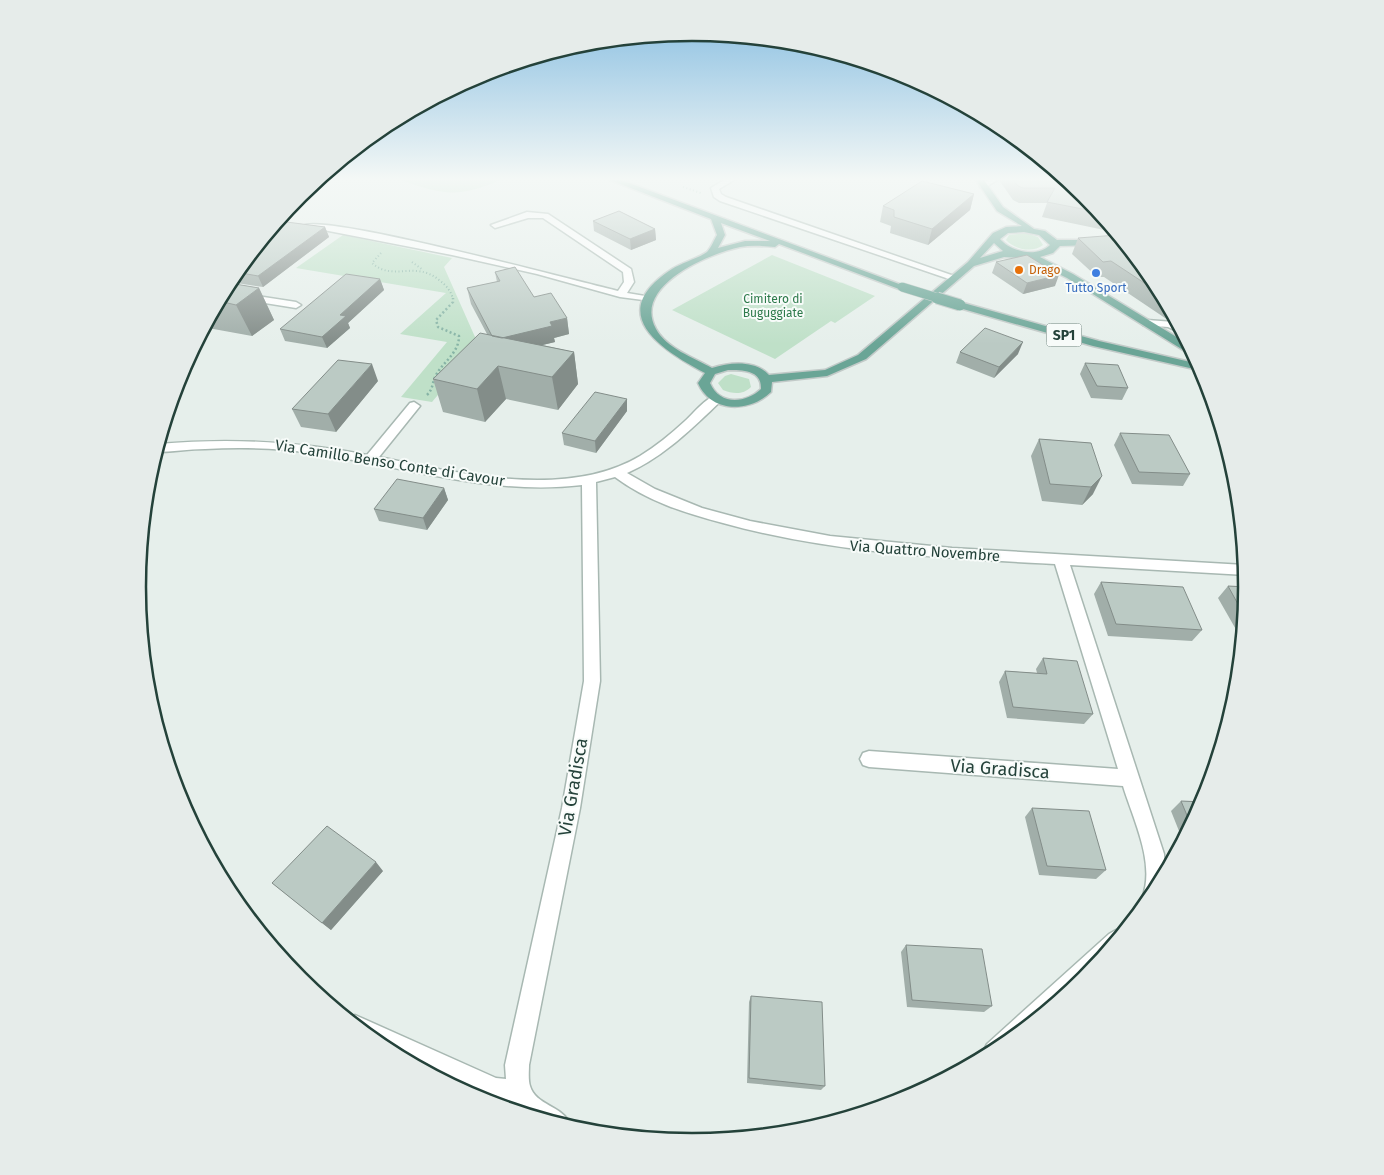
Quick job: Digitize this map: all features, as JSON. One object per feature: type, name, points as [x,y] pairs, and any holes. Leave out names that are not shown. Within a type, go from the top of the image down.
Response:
[{"type":"main road","points":[[711,252],[721,235]]},
{"type":"main road","name":"SP1","points":[[760,235],[902,287],[960,306],[1024,325],[1192,366]]},
{"type":"main road","points":[[767,379],[827,373],[862,357],[971,264],[986,244],[998,235]]},
{"type":"main road","points":[[1045,235],[1048,236],[1070,276]]},
{"type":"main road","points":[[995,239],[1003,248],[1024,254],[1070,276],[1181,344]]},
{"type":"main road","points":[[971,264],[1003,254],[1042,254],[1054,246],[1107,243]]},
{"type":"main road","points":[[711,372],[662,342],[655,335],[649,328],[646,313],[647,298],[658,284],[677,270],[711,252],[742,244],[784,244]]},
{"type":"main road","points":[[727,367],[746,367],[762,374],[767,379],[767,390],[756,400],[737,403],[717,400],[705,390],[704,383],[711,372],[727,367]]},
{"type":"street","points":[[370,235],[541,273],[621,294],[647,298]]},
{"type":"street","points":[[573,235],[628,271],[628,282],[621,294]]},
{"type":"street","points":[[829,235],[915,262],[955,278]]},
{"type":"street","points":[[232,295],[296,305]]},
{"type":"street","points":[[1146,323],[1170,324]]},
{"type":"street","name":"Via Camillo Benso Conte di Cavour","points":[[164,447],[222,443],[269,444],[516,483],[589,480],[618,472],[646,457],[717,400]]},
{"type":"street","points":[[370,459],[414,406]]},
{"type":"street","name":"Via Quattro Novembre","points":[[618,472],[632,484],[674,504],[748,527],[831,543],[898,550],[1237,570]]},
{"type":"street","name":"Via Gradisca","points":[[518,1090],[517,1065],[571,808],[592,681],[589,480]]},
{"type":"street","points":[[1061,560],[1154,854],[1155,876]]},
{"type":"street","name":"Via Gradisca","points":[[869,759],[1131,778]]},
{"type":"street","points":[[387,1041],[495,1090],[518,1090],[532,1108],[537,1111]]},
{"type":"path","points":[[397,241],[381,253],[372,263],[376,268],[385,270],[423,270],[447,286],[453,295],[453,302],[436,320],[438,327],[459,336],[459,345],[435,377],[432,390],[414,406]]},
{"type":"green space","points":[[343,235],[452,258],[444,267],[479,346],[432,402],[401,397],[447,342],[400,334],[446,293],[296,268]]},
{"type":"green space","points":[[1009,235],[1032,235],[1038,237],[1043,245],[1029,250],[1019,248],[1006,240]]},
{"type":"green space","name":"Cimitero di Buguggiate","points":[[772,255],[875,296],[835,323],[831,321],[775,359],[672,310]]},
{"type":"green space","points":[[731,374],[749,379],[751,387],[738,393],[723,390],[718,383],[725,376]]},
{"type":"building","points":[[275,235],[314,235],[258,276],[245,274]]},
{"type":"building","points":[[621,235],[640,235],[630,239]]},
{"type":"building","points":[[1110,236],[1146,284],[1111,261],[1103,262],[1078,238]]},
{"type":"building","points":[[1027,255],[1059,275],[1027,283],[996,262]]},
{"type":"building","points":[[515,267],[534,297],[551,293],[567,318],[550,322],[552,326],[502,338],[492,336],[467,288],[500,281],[495,272]]},
{"type":"building","points":[[346,274],[380,279],[340,315],[346,316],[322,337],[280,329]]},
{"type":"building","points":[[238,284],[259,288],[236,305],[226,303]]},
{"type":"building","points":[[985,328],[1023,342],[999,367],[960,352]]},
{"type":"building","points":[[480,333],[574,352],[552,377],[498,366],[477,389],[433,379]]},
{"type":"building","points":[[338,360],[372,364],[328,414],[292,409]]},
{"type":"building","points":[[1085,363],[1118,365],[1128,388],[1097,386]]},
{"type":"building","points":[[595,392],[627,399],[595,441],[562,433]]},
{"type":"building","points":[[1120,433],[1169,435],[1190,474],[1139,472]]},
{"type":"building","points":[[1039,439],[1091,443],[1102,476],[1091,487],[1050,484]]},
{"type":"building","points":[[397,479],[444,488],[423,518],[374,509]]},
{"type":"building","points":[[1101,582],[1183,587],[1202,630],[1116,624]]},
{"type":"building","points":[[1228,586],[1238,587],[1238,603]]},
{"type":"building","points":[[1043,658],[1077,661],[1093,714],[1013,707],[1005,671],[1047,674]]},
{"type":"building","points":[[1181,801],[1195,802],[1188,817]]},
{"type":"building","points":[[1032,808],[1089,811],[1106,870],[1047,866]]},
{"type":"building","points":[[327,826],[376,862],[322,923],[272,883]]},
{"type":"building","points":[[906,945],[982,949],[992,1006],[912,1000]]},
{"type":"building","points":[[751,996],[822,1002],[825,1086],[749,1078]]},
{"type":"place","name":"Drago","points":[[1019,270]]},
{"type":"place","name":"Tutto Sport","points":[[1096,273]]}]
